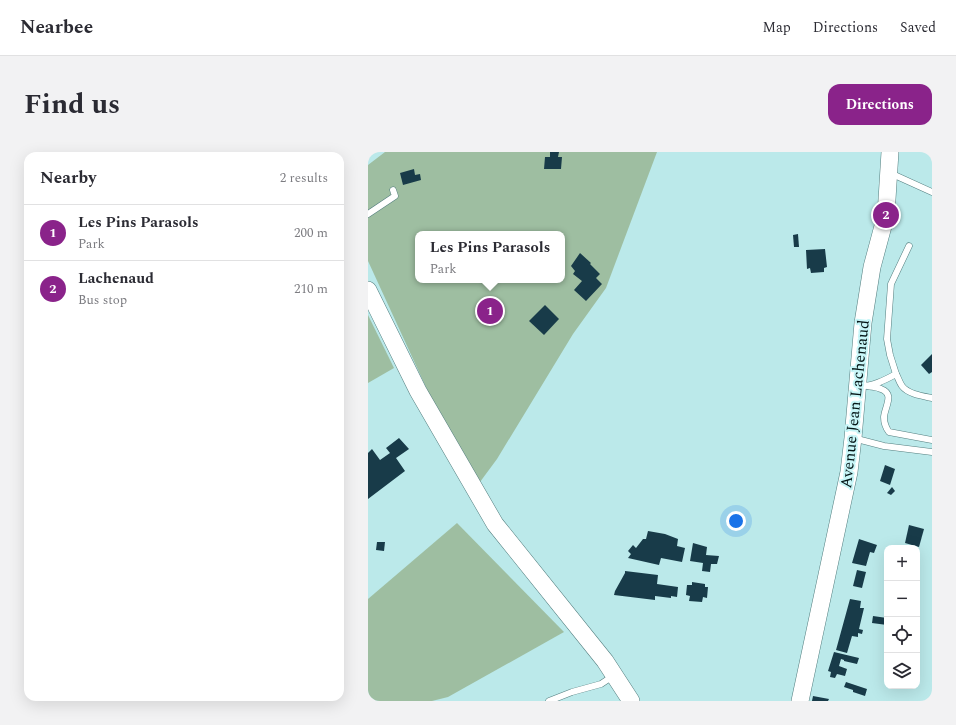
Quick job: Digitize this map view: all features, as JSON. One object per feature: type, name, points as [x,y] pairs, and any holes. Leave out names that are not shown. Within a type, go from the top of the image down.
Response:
[{"type":"street","name":"Avenue Jean Lachenaud","points":[[800,701],[849,472],[862,386],[862,323],[872,267],[886,215],[890,152]]},
{"type":"street","points":[[368,290],[418,390],[495,524],[615,675],[631,701]]},
{"type":"lane","points":[[888,172],[932,192]]},
{"type":"lane","points":[[368,214],[395,196],[393,190]]},
{"type":"lane","points":[[909,246],[891,284],[888,340],[890,355],[896,374],[902,386],[910,392],[932,398]]},
{"type":"lane","points":[[862,386],[884,380],[896,374]]},
{"type":"lane","points":[[862,386],[881,389],[888,394],[889,398],[884,417],[886,427],[889,432],[932,440]]},
{"type":"lane","points":[[853,438],[884,446],[932,452]]},
{"type":"lane","points":[[549,701],[572,692],[601,684],[615,675]]},
{"type":"green space","points":[[385,152],[657,152],[606,288],[573,334],[497,459],[480,482],[436,409],[368,261],[368,165]]},
{"type":"green space","points":[[368,315],[394,368],[368,383]]},
{"type":"green space","points":[[457,523],[564,632],[448,697],[432,701],[368,701],[368,599]]},
{"type":"building","points":[[550,152],[559,152],[558,157],[562,157],[561,169],[544,169],[545,157],[550,157]]},
{"type":"building","points":[[414,169],[415,175],[420,174],[421,180],[403,185],[400,173]]},
{"type":"building","points":[[798,234],[799,247],[794,247],[793,235]]},
{"type":"building","points":[[825,249],[827,267],[824,268],[824,272],[811,273],[810,268],[807,269],[806,250]]},
{"type":"building","points":[[580,253],[600,274],[596,278],[602,284],[586,301],[574,290],[582,281],[573,274],[575,271],[571,266]]},
{"type":"building","points":[[545,305],[559,319],[544,335],[529,321]]},
{"type":"building","points":[[932,354],[932,372],[929,374],[921,365]]},
{"type":"building","points":[[399,438],[409,449],[396,458],[405,471],[368,499],[368,453],[372,449],[380,460],[390,453],[386,448]]},
{"type":"building","points":[[885,465],[895,469],[890,485],[880,481]]},
{"type":"building","points":[[892,487],[895,491],[891,495],[887,493]]},
{"type":"building","points":[[909,525],[924,529],[920,545],[905,543]]},
{"type":"building","points":[[648,531],[665,534],[678,539],[677,546],[685,548],[682,562],[661,558],[659,565],[628,558],[631,554],[628,551],[633,545],[636,548],[643,539],[646,539]]},
{"type":"building","points":[[859,539],[877,545],[874,553],[870,552],[866,566],[852,563]]},
{"type":"building","points":[[377,542],[385,542],[384,551],[376,550]]},
{"type":"building","points":[[693,543],[707,547],[706,555],[719,556],[717,564],[711,564],[710,572],[702,571],[703,563],[690,561]]},
{"type":"building","points":[[857,570],[866,572],[862,588],[853,586]]},
{"type":"building","points":[[625,571],[658,575],[657,584],[678,587],[677,597],[671,596],[671,598],[655,596],[655,600],[614,595]]},
{"type":"building","points":[[692,582],[705,584],[705,587],[708,587],[707,598],[703,597],[702,602],[689,601],[690,596],[686,595],[687,585],[692,585]]},
{"type":"building","points":[[850,599],[861,601],[860,608],[864,608],[859,629],[863,630],[862,634],[858,633],[858,637],[852,636],[847,653],[836,650]]},
{"type":"building","points":[[873,616],[884,618],[884,625],[872,623]]},
{"type":"building","points":[[834,652],[859,658],[857,664],[841,659],[839,666],[847,669],[845,676],[837,674],[835,678],[830,677],[831,672],[828,671]]},
{"type":"building","points":[[846,682],[867,689],[865,696],[844,687]]},
{"type":"building","points":[[813,696],[829,699],[828,701],[812,701]]},
{"type":"place","name":"Lachenaud","points":[[886,215]]},
{"type":"place","name":"Les Pins Parasols","points":[[490,311]]}]
